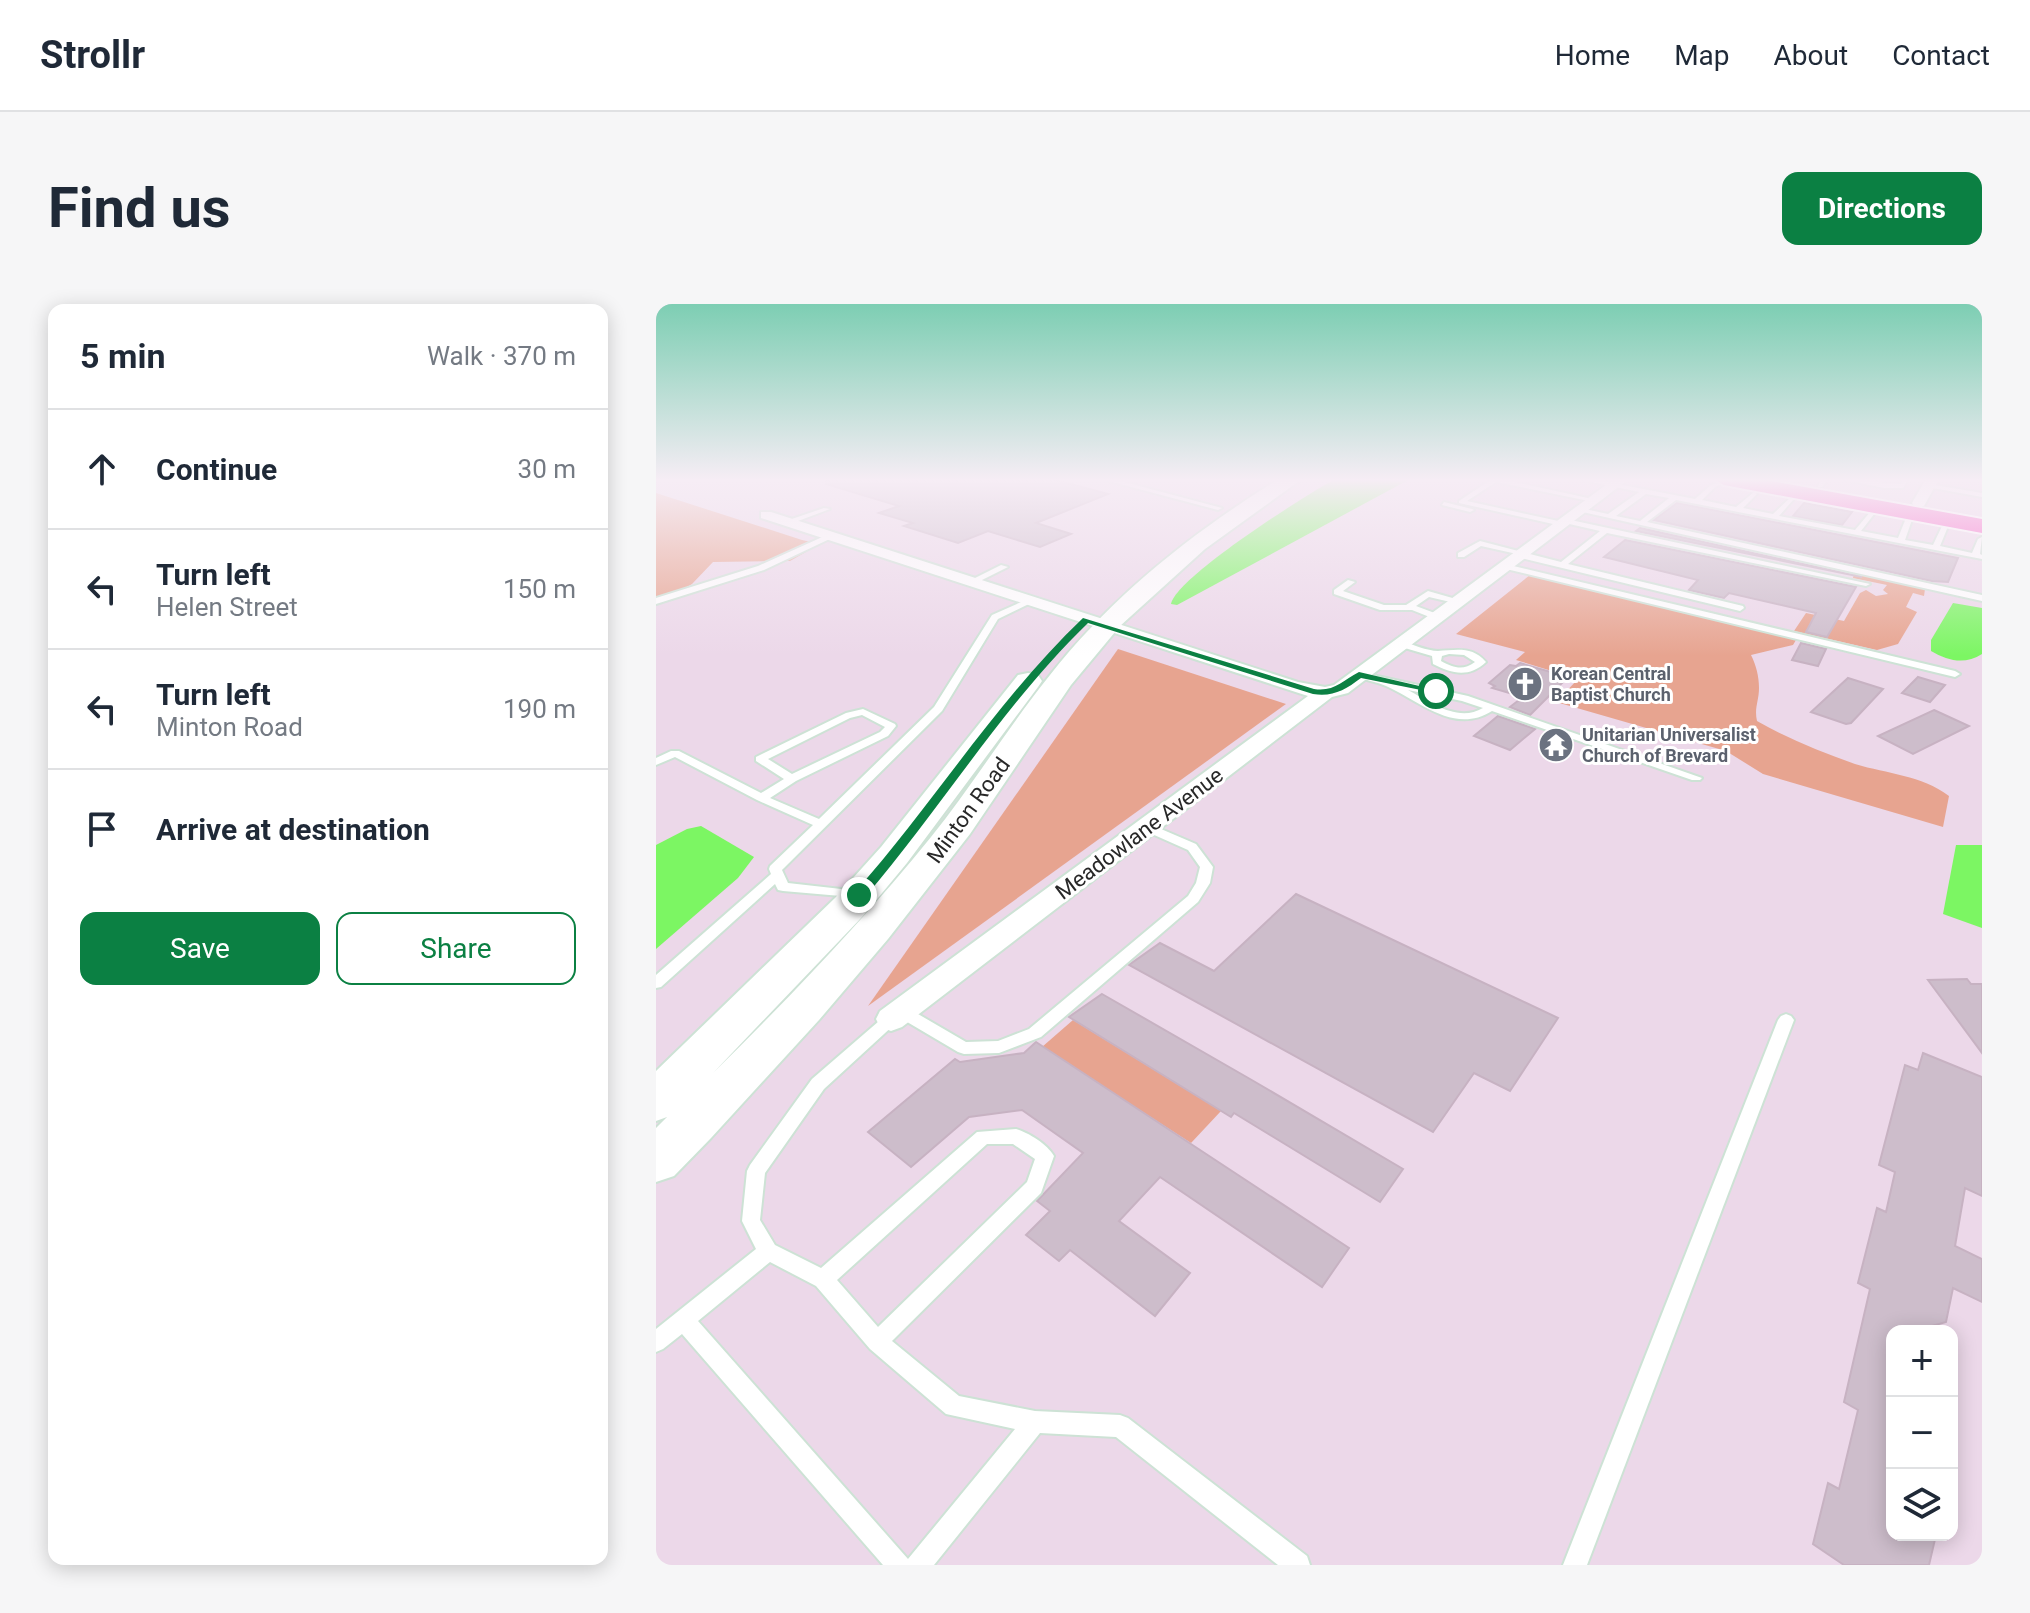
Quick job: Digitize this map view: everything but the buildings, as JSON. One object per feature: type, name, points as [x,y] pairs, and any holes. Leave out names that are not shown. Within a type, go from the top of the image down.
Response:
[{"type":"main road","name":"Minton Road","points":[[656,1160],[728,1090],[908,891],[982,797],[1095,624],[1177,538]]},
{"type":"main road","name":"Minton Road","points":[[656,1101],[781,978],[859,895],[894,855],[1047,658],[1205,538]]},
{"type":"main road","points":[[859,895],[908,891]]},
{"type":"street","points":[[838,538],[1095,624],[1294,687],[1325,693]]},
{"type":"street","name":"Meadowlane Avenue","points":[[896,1015],[1325,693],[1341,689],[1543,538]]},
{"type":"lane","points":[[656,601],[761,568],[828,538]]},
{"type":"lane","points":[[1562,565],[1596,538]]},
{"type":"lane","points":[[1644,538],[1866,584]]},
{"type":"lane","points":[[1704,538],[1982,598]]},
{"type":"lane","points":[[1886,538],[1978,556],[1982,539]]},
{"type":"lane","points":[[1935,548],[1940,538]]},
{"type":"lane","points":[[1461,555],[1480,543],[1740,608]]},
{"type":"lane","points":[[1505,566],[1955,674]]},
{"type":"lane","points":[[971,582],[1004,567]]},
{"type":"lane","points":[[1351,582],[1337,592],[1383,608],[1409,608],[1437,617]]},
{"type":"lane","points":[[1409,608],[1428,594],[1459,601]]},
{"type":"lane","points":[[859,895],[783,887],[775,869],[938,709],[995,617],[1031,601]]},
{"type":"lane","points":[[1401,644],[1437,654]]},
{"type":"lane","points":[[1359,675],[1436,691],[1491,707],[1696,778]]},
{"type":"lane","points":[[1388,683],[1429,705],[1462,717],[1481,715],[1491,707]]},
{"type":"lane","points":[[761,798],[792,779],[884,734],[891,726],[863,712],[846,716],[760,759],[792,779]]},
{"type":"lane","points":[[656,762],[675,753],[761,798],[820,824]]},
{"type":"lane","points":[[896,1015],[964,1048],[999,1047],[1035,1033],[1193,899],[1203,883],[1207,867],[1192,847],[1147,827]]},
{"type":"lane","points":[[656,983],[777,875]]},
{"type":"lane","name":"Meadowlane Avenue","points":[[768,1251],[751,1221],[756,1171],[818,1084],[896,1015]]},
{"type":"lane","points":[[1575,1565],[1786,1020]]},
{"type":"lane","points":[[823,1279],[983,1137],[1016,1136],[1045,1156],[1035,1187],[877,1342]]},
{"type":"lane","points":[[656,1342],[768,1251],[823,1279],[877,1342],[954,1406],[1035,1422],[1120,1426],[1298,1565]]},
{"type":"lane","points":[[683,1320],[899,1565]]},
{"type":"lane","points":[[918,1565],[1035,1422]]},
{"type":"shaded area","points":[[656,538],[795,538],[820,544],[790,561],[713,562],[692,584],[656,605]]},
{"type":"shaded area","points":[[1244,538],[1301,538],[1177,605],[1171,604],[1178,592]]},
{"type":"shaded area","points":[[1854,573],[1925,589],[1924,596],[1913,593],[1906,607],[1917,612],[1898,644],[1877,650],[1794,631],[1806,613],[1844,621],[1860,593],[1866,590],[1876,596],[1888,594],[1883,590],[1887,585],[1853,578]]},
{"type":"shaded area","points":[[1530,575],[1796,640],[1793,645],[1751,655],[1759,684],[1757,721],[1830,755],[1916,779],[1938,789],[1949,796],[1943,827],[1763,774],[1726,751],[1556,702],[1578,679],[1516,660],[1525,652],[1456,634]]},
{"type":"shaded area","points":[[1953,603],[1982,608],[1982,654],[1969,660],[1956,660],[1931,651],[1931,640]]},
{"type":"shaded area","points":[[1118,649],[1286,704],[868,1006]]},
{"type":"shaded area","points":[[701,826],[754,857],[738,878],[656,949],[656,845],[687,829]]},
{"type":"shaded area","points":[[1956,845],[1982,845],[1982,928],[1943,914]]},
{"type":"shaded area","points":[[1073,1020],[1221,1111],[1191,1143],[1042,1047]]},
{"type":"place","name":"Korean Central Baptist Church","points":[[1525,684]]},
{"type":"place","name":"Unitarian Universalist Church of Brevard","points":[[1556,745]]},
{"type":"route","points":[[859,895],[948,787],[1047,658],[1086,620],[1313,692],[1341,689],[1359,675],[1436,691]]}]
